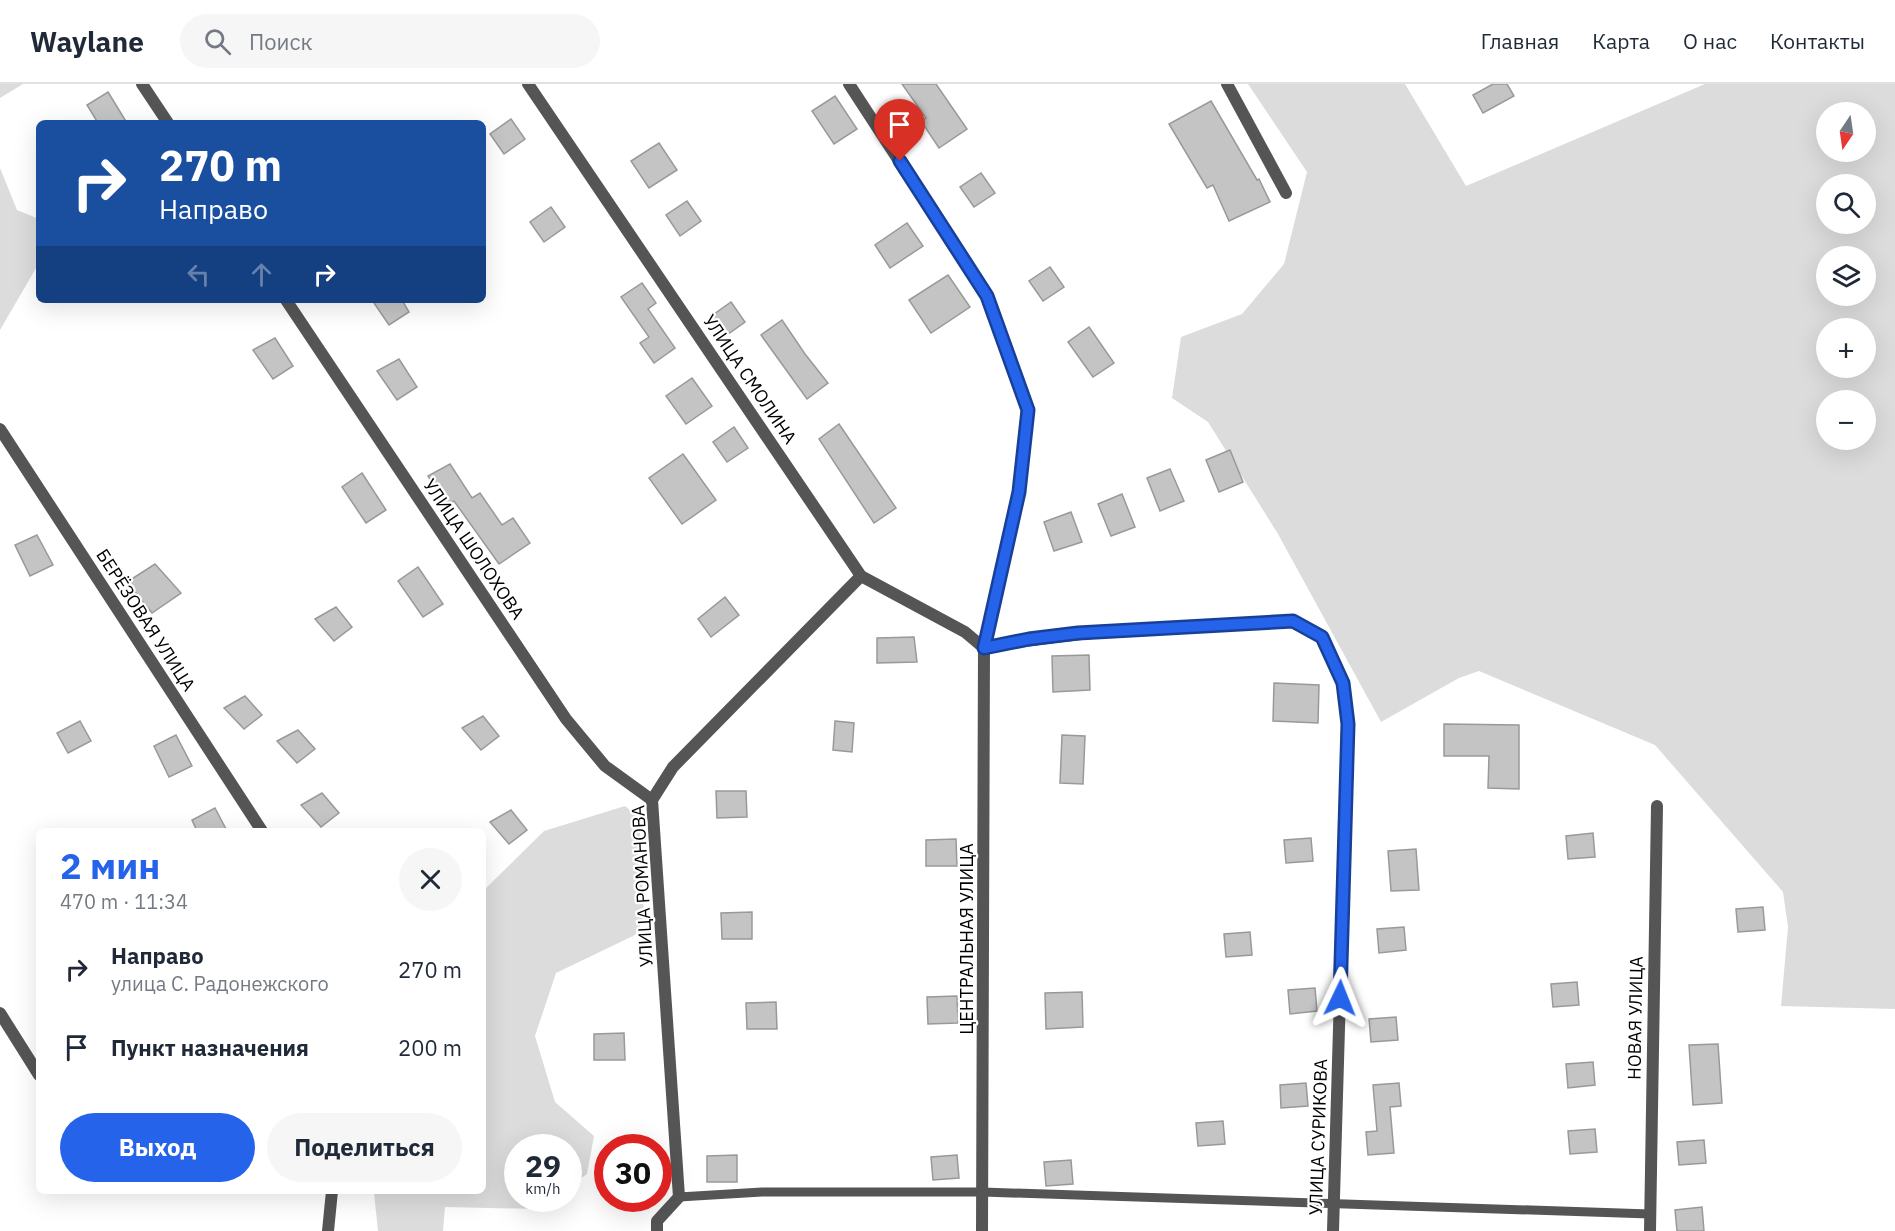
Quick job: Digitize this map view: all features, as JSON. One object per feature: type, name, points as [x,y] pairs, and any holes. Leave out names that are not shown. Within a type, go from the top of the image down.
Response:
[{"type":"street","points":[[142,84],[166,120]]},
{"type":"street","name":"УЛИЦА СМОЛИНА","points":[[528,84],[861,576],[965,632],[984,648]]},
{"type":"street","name":"ЦЕНТРАЛЬНАЯ УЛИЦА","points":[[849,84],[987,296],[1028,410],[1019,492],[984,648],[982,1231]]},
{"type":"street","points":[[1227,84],[1286,193]]},
{"type":"street","name":"УЛИЦА ШОЛОХОВА","points":[[288,303],[566,718],[605,766],[652,800]]},
{"type":"street","name":"БЕРЁЗОВАЯ УЛИЦА","points":[[0,429],[260,828]]},
{"type":"street","name":"УЛИЦА РОМАНОВА","points":[[678,1197],[652,800],[673,767],[861,576]]},
{"type":"street","name":"УЛИЦА СУРИКОВА","points":[[984,648],[1078,633],[1293,621],[1322,637],[1343,683],[1348,724],[1333,1231]]},
{"type":"street","name":"НОВАЯ УЛИЦА","points":[[1650,1231],[1657,806]]},
{"type":"street","points":[[0,1013],[36,1070]]},
{"type":"street","points":[[328,1231],[332,1194]]},
{"type":"street","points":[[657,1231],[657,1221],[678,1197]]},
{"type":"lane","points":[[678,1197],[762,1192],[983,1192],[1650,1214]]},
{"type":"shaded area","points":[[0,84],[23,84],[0,98]]},
{"type":"shaded area","points":[[1248,84],[1405,84],[1466,186],[1705,84],[1895,84],[1895,1009],[1781,1006],[1788,927],[1783,892],[1655,745],[1479,671],[1459,678],[1381,722],[1278,534],[1208,422],[1172,398],[1181,337],[1242,314],[1284,264],[1307,172]]},
{"type":"shaded area","points":[[0,168],[17,210],[36,218],[36,268],[0,330]]},
{"type":"shaded area","points":[[625,806],[639,818],[644,918],[635,935],[556,973],[535,1036],[555,1102],[594,1136],[587,1174],[582,1178],[582,1134],[504,1134],[504,1208],[445,1207],[443,1231],[378,1231],[374,1194],[486,1194],[486,888],[544,831]]},
{"type":"building","points":[[902,84],[936,84],[967,129],[939,148],[921,121],[926,118]]},
{"type":"building","points":[[1493,84],[1507,84],[1514,96],[1483,113],[1473,95]]},
{"type":"building","points":[[108,92],[125,120],[96,120],[87,105]]},
{"type":"building","points":[[835,96],[857,129],[834,144],[812,111]]},
{"type":"building","points":[[1211,101],[1257,180],[1259,179],[1270,202],[1229,221],[1213,185],[1207,188],[1169,124]]},
{"type":"building","points":[[511,119],[525,139],[504,154],[490,134]]},
{"type":"building","points":[[659,143],[677,170],[649,188],[631,161]]},
{"type":"building","points":[[981,173],[995,193],[974,207],[960,187]]},
{"type":"building","points":[[687,201],[701,221],[680,236],[666,215]]},
{"type":"building","points":[[551,207],[565,227],[544,242],[530,222]]},
{"type":"building","points":[[907,223],[923,246],[890,268],[875,245]]},
{"type":"building","points":[[1050,267],[1064,287],[1043,301],[1029,281]]},
{"type":"building","points":[[948,275],[970,307],[931,333],[909,300]]},
{"type":"building","points":[[642,283],[656,303],[648,309],[675,348],[654,363],[640,343],[649,337],[621,297]]},
{"type":"building","points":[[731,302],[745,322],[724,337],[710,317]]},
{"type":"building","points":[[374,303],[404,303],[409,312],[389,325]]},
{"type":"building","points":[[782,320],[828,383],[807,399],[761,335]]},
{"type":"building","points":[[1089,327],[1114,363],[1093,377],[1068,342]]},
{"type":"building","points":[[275,338],[293,366],[273,379],[253,350]]},
{"type":"building","points":[[399,359],[417,387],[397,400],[377,371]]},
{"type":"building","points":[[692,378],[712,406],[686,424],[666,396]]},
{"type":"building","points":[[839,424],[896,508],[874,523],[819,439]]},
{"type":"building","points":[[734,427],[748,448],[727,462],[713,442]]},
{"type":"building","points":[[1230,450],[1243,482],[1219,492],[1206,460]]},
{"type":"building","points":[[683,454],[716,500],[682,524],[649,478]]},
{"type":"building","points":[[450,464],[472,498],[480,493],[502,525],[513,518],[530,543],[499,564],[454,501],[448,505],[428,476]]},
{"type":"building","points":[[1170,469],[1184,501],[1160,511],[1147,478]]},
{"type":"building","points":[[362,473],[386,510],[366,523],[342,487]]},
{"type":"building","points":[[1122,494],[1135,527],[1111,536],[1098,504]]},
{"type":"building","points":[[1071,512],[1082,542],[1054,551],[1044,522]]},
{"type":"building","points":[[37,535],[53,565],[30,576],[15,545]]},
{"type":"building","points":[[155,564],[181,593],[152,613],[127,582]]},
{"type":"building","points":[[418,567],[443,604],[423,617],[398,581]]},
{"type":"building","points":[[725,597],[739,615],[711,637],[698,619]]},
{"type":"building","points":[[336,607],[352,627],[334,641],[315,619]]},
{"type":"building","points":[[914,637],[917,662],[877,663],[877,638]]},
{"type":"building","points":[[1089,655],[1090,690],[1053,692],[1052,656]]},
{"type":"building","points":[[1274,683],[1319,685],[1318,723],[1273,721]]},
{"type":"building","points":[[245,696],[262,715],[244,729],[224,708]]},
{"type":"building","points":[[483,716],[499,736],[481,750],[462,728]]},
{"type":"building","points":[[80,721],[91,741],[68,753],[57,733]]},
{"type":"building","points":[[835,721],[854,723],[852,752],[833,750]]},
{"type":"building","points":[[1444,724],[1519,725],[1519,789],[1488,788],[1489,756],[1444,756]]},
{"type":"building","points":[[298,730],[315,749],[297,763],[277,741]]},
{"type":"building","points":[[176,735],[192,766],[169,777],[154,746]]},
{"type":"building","points":[[1062,735],[1085,736],[1083,784],[1060,783]]},
{"type":"building","points":[[716,791],[746,791],[747,817],[717,818]]},
{"type":"building","points":[[322,793],[339,813],[321,827],[301,805]]},
{"type":"building","points":[[215,808],[225,828],[196,828],[192,820]]},
{"type":"building","points":[[511,810],[527,830],[509,844],[490,822]]},
{"type":"building","points":[[1593,833],[1595,857],[1568,859],[1566,836]]},
{"type":"building","points":[[1311,838],[1313,861],[1286,863],[1284,840]]},
{"type":"building","points":[[956,839],[957,866],[926,866],[926,840]]},
{"type":"building","points":[[1416,849],[1419,890],[1391,891],[1388,851]]},
{"type":"building","points":[[1763,907],[1765,930],[1738,932],[1736,909]]},
{"type":"building","points":[[752,912],[752,939],[722,939],[721,913]]},
{"type":"building","points":[[1404,927],[1406,950],[1379,953],[1377,929]]},
{"type":"building","points":[[1250,932],[1252,955],[1226,957],[1224,934]]},
{"type":"building","points":[[1577,982],[1579,1005],[1553,1007],[1551,984]]},
{"type":"building","points":[[1315,988],[1317,1011],[1290,1014],[1288,990]]},
{"type":"building","points":[[1082,992],[1083,1027],[1046,1029],[1045,993]]},
{"type":"building","points":[[957,996],[958,1023],[928,1024],[927,997]]},
{"type":"building","points":[[776,1002],[777,1029],[747,1029],[746,1003]]},
{"type":"building","points":[[1396,1017],[1398,1040],[1371,1042],[1369,1019]]},
{"type":"building","points":[[624,1033],[625,1060],[594,1060],[594,1034]]},
{"type":"building","points":[[1718,1044],[1722,1103],[1693,1105],[1689,1045]]},
{"type":"building","points":[[1593,1062],[1595,1085],[1568,1088],[1566,1064]]},
{"type":"building","points":[[1306,1083],[1308,1106],[1281,1108],[1280,1085]]},
{"type":"building","points":[[1399,1083],[1401,1106],[1390,1107],[1394,1153],[1368,1155],[1366,1132],[1377,1131],[1373,1085]]},
{"type":"building","points":[[1223,1121],[1225,1144],[1198,1146],[1196,1123]]},
{"type":"building","points":[[1595,1129],[1597,1152],[1570,1154],[1568,1131]]},
{"type":"building","points":[[1704,1140],[1706,1163],[1679,1165],[1677,1142]]},
{"type":"building","points":[[737,1155],[737,1182],[707,1182],[707,1156]]},
{"type":"building","points":[[957,1155],[959,1178],[933,1180],[931,1157]]},
{"type":"building","points":[[1071,1160],[1073,1184],[1046,1186],[1044,1162]]},
{"type":"building","points":[[1702,1207],[1704,1231],[1677,1231],[1675,1210]]},
{"type":"route","points":[[900,161],[987,296],[1028,410],[1019,492],[984,648],[1078,633],[1293,621],[1322,637],[1343,683],[1348,724],[1340,998]]}]
